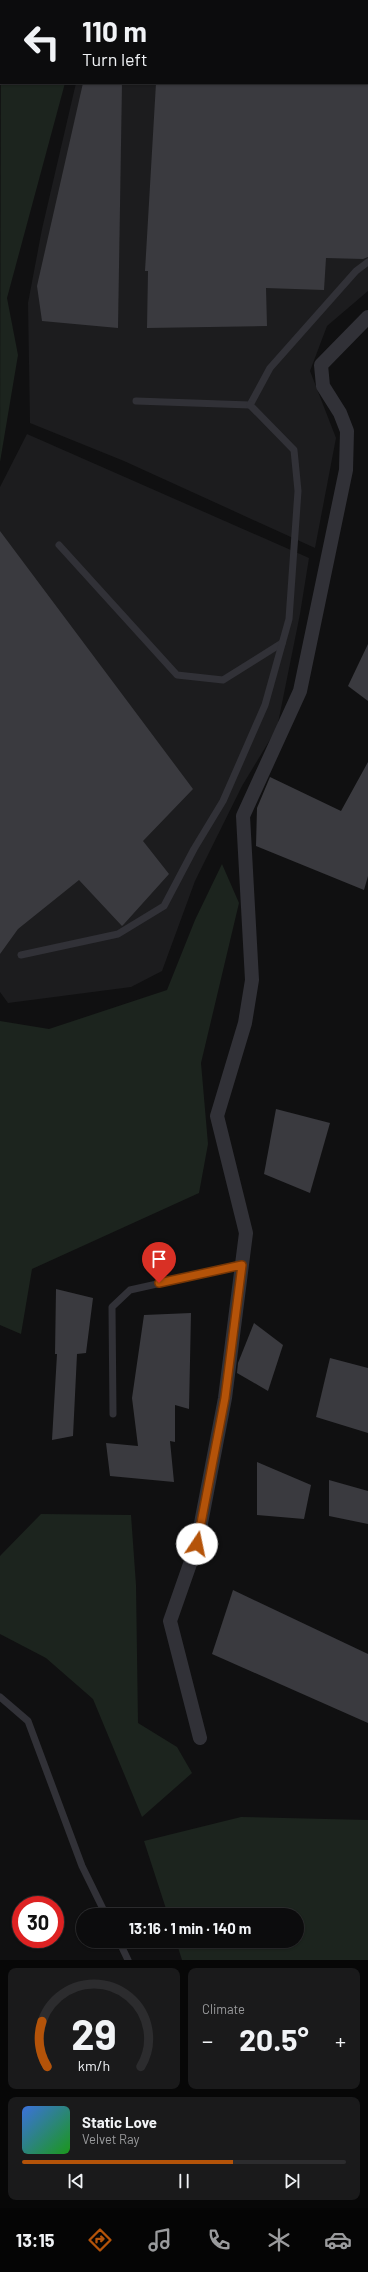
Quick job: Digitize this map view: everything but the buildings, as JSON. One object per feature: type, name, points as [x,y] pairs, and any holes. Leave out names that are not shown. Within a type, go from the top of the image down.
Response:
[{"type":"street","points":[[200,1738],[170,1621],[197,1544],[225,1398],[246,1233],[217,1116],[245,1023],[252,980],[242,816],[300,691],[346,470],[347,432],[340,413],[322,386],[321,365],[368,317]]},
{"type":"lane","points":[[250,405],[270,368],[356,271],[368,262]]},
{"type":"lane","points":[[21,956],[118,934],[164,906],[194,849],[222,801],[265,705],[288,618],[298,491],[294,450],[250,405],[136,401]]},
{"type":"lane","points":[[59,545],[177,675],[222,680],[282,643]]},
{"type":"lane","points":[[113,1414],[112,1307],[130,1290],[242,1265]]},
{"type":"lane","points":[[0,1697],[28,1721],[82,1866],[103,1908]]},
{"type":"lane","points":[[122,1948],[128,1960]]},
{"type":"shaded area","points":[[1,84],[65,84],[7,298],[18,355],[0,462]]},
{"type":"shaded area","points":[[76,84],[368,84],[368,291],[327,326],[310,371],[336,438],[315,548],[124,461],[30,423],[28,303],[42,229]]},
{"type":"shaded area","points":[[27,434],[309,558],[300,614],[277,728],[242,786],[195,881],[162,971],[131,987],[8,1003],[0,992],[0,487]]},
{"type":"shaded area","points":[[222,864],[239,903],[201,1063],[208,1144],[199,1193],[32,1269],[21,1334],[0,1325],[0,1021],[49,1029],[167,990],[195,920]]},
{"type":"shaded area","points":[[41,1514],[131,1515],[136,1585],[138,1723],[177,1747],[192,1773],[142,1817],[93,1699],[46,1658],[0,1634],[0,1556]]},
{"type":"shaded area","points":[[241,1817],[368,1820],[368,1960],[182,1960],[178,1948],[304,1948],[304,1908],[166,1908],[144,1841]]},
{"type":"route","points":[[159,1283],[242,1265],[225,1398],[197,1544]]}]
